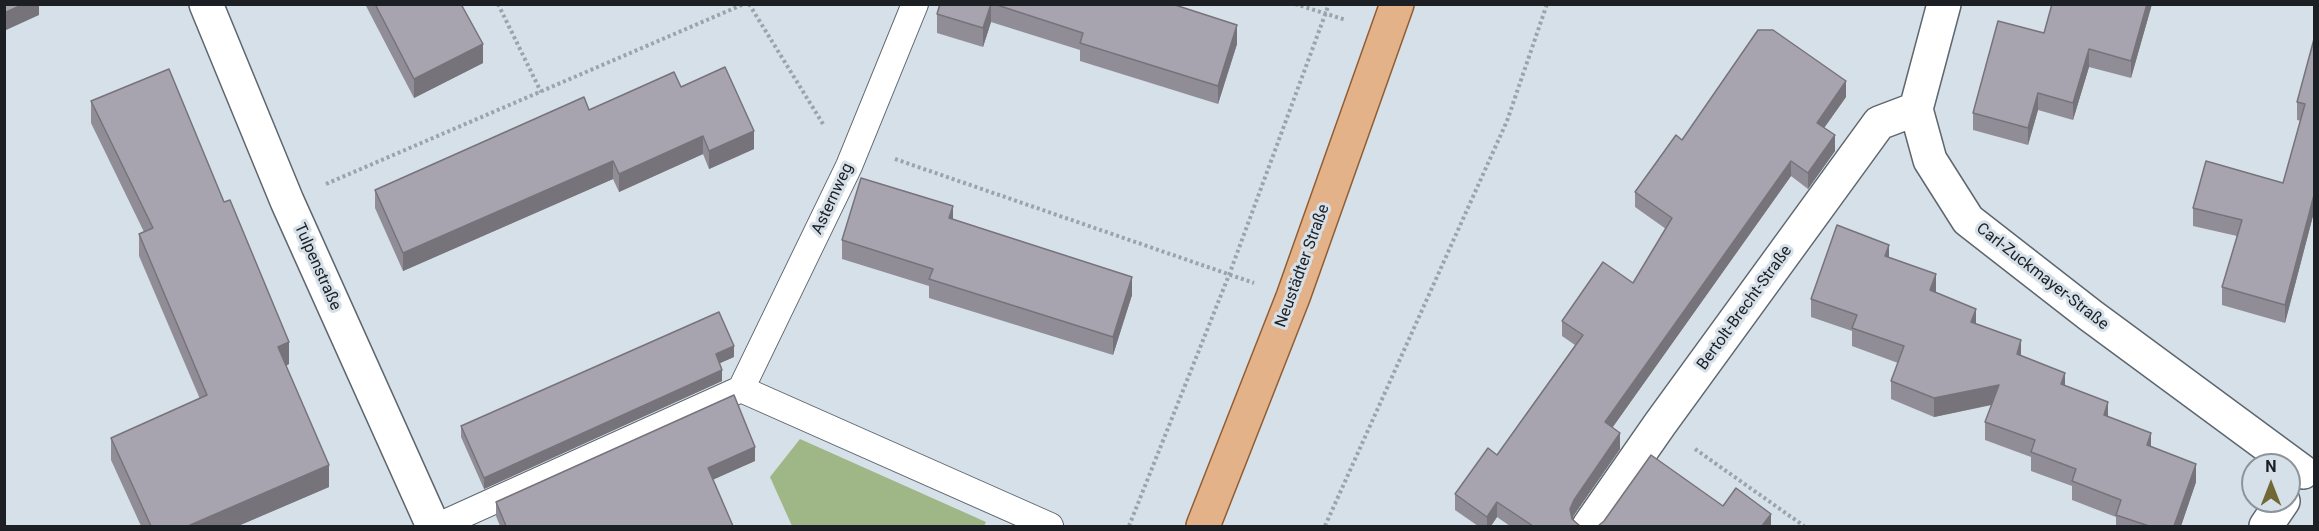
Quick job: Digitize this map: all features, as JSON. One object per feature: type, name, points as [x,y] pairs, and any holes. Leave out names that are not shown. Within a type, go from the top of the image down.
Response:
[{"type":"main road","name":"Neustädter Straße","points":[[1203,526],[1293,297],[1392,18]]},
{"type":"street","name":"Tulpenstraße","points":[[206,4],[287,201],[436,526]]},
{"type":"street","points":[[1916,109],[1944,4]]},
{"type":"street","name":"Bertolt-Brecht-Straße","points":[[1590,526],[1660,424],[1879,123],[1916,109]]},
{"type":"street","name":"Carl-Zuckmayer-Straße","points":[[1916,109],[1930,160],[1968,220],[2090,315],[2302,473]]},
{"type":"street","points":[[2266,526],[2275,513]]},
{"type":"lane","name":"Asternweg","points":[[741,389],[853,156],[915,4]]},
{"type":"lane","points":[[436,526],[741,389],[1050,526]]},
{"type":"path","points":[[498,4],[541,92]]},
{"type":"path","points":[[287,201],[744,4]]},
{"type":"path","points":[[749,4],[853,156],[1293,297]]},
{"type":"path","points":[[1295,4],[1326,14],[1392,18]]},
{"type":"path","points":[[1129,526],[1228,275],[1329,4]]},
{"type":"path","points":[[1325,526],[1507,121],[1547,4]]},
{"type":"path","points":[[1660,424],[1804,526]]},
{"type":"green space","points":[[800,439],[986,522],[984,526],[792,526],[770,477]]},
{"type":"building","points":[[4,4],[24,4],[4,13]]},
{"type":"building","points":[[375,4],[461,4],[483,44],[414,79]]},
{"type":"building","points":[[940,4],[991,4],[983,28],[937,14]]},
{"type":"building","points":[[994,4],[1172,4],[1237,25],[1218,86],[1080,43],[1083,33]]},
{"type":"building","points":[[2052,4],[2147,4],[2131,61],[2089,49],[2073,103],[2038,93],[2028,128],[1973,113],[1998,21],[2044,33]]},
{"type":"building","points":[[1758,30],[1773,30],[1846,81],[1817,123],[1835,135],[1808,173],[1791,161],[1605,422],[1620,433],[1570,509],[1572,519],[1580,526],[1533,526],[1497,502],[1487,517],[1455,494],[1488,448],[1497,455],[1583,335],[1562,321],[1603,262],[1633,283],[1672,218],[1635,192],[1676,135],[1682,140]]},
{"type":"building","points":[[2314,39],[2314,195],[2285,305],[2222,287],[2242,220],[2193,208],[2206,161],[2283,183],[2305,104],[2297,102]]},
{"type":"building","points":[[725,67],[754,131],[709,151],[703,136],[619,174],[613,161],[403,253],[375,190],[584,97],[589,110],[674,72],[681,87]]},
{"type":"building","points":[[169,69],[224,202],[230,200],[289,342],[278,347],[329,465],[188,526],[151,526],[111,438],[207,395],[139,234],[153,228],[91,101]]},
{"type":"building","points":[[861,178],[953,206],[949,218],[1132,277],[1113,337],[929,279],[933,269],[842,240]]},
{"type":"building","points":[[1837,225],[1889,245],[1885,256],[1936,274],[1930,290],[1976,309],[1971,322],[2021,340],[2017,354],[2065,373],[2061,384],[2108,402],[2104,415],[2151,433],[2147,445],[2196,464],[2174,526],[2149,526],[2116,515],[2121,500],[2072,481],[2076,469],[2031,452],[2035,440],[1985,422],[1999,385],[1934,398],[1891,381],[1904,346],[1852,328],[1857,315],[1811,299]]},
{"type":"building","points":[[719,312],[734,346],[716,354],[722,370],[484,478],[461,426]]},
{"type":"building","points":[[734,395],[755,447],[708,468],[733,526],[506,526],[496,502]]},
{"type":"building","points":[[1651,455],[1723,506],[1736,488],[1771,514],[1762,526],[1598,526],[1604,521]]}]
